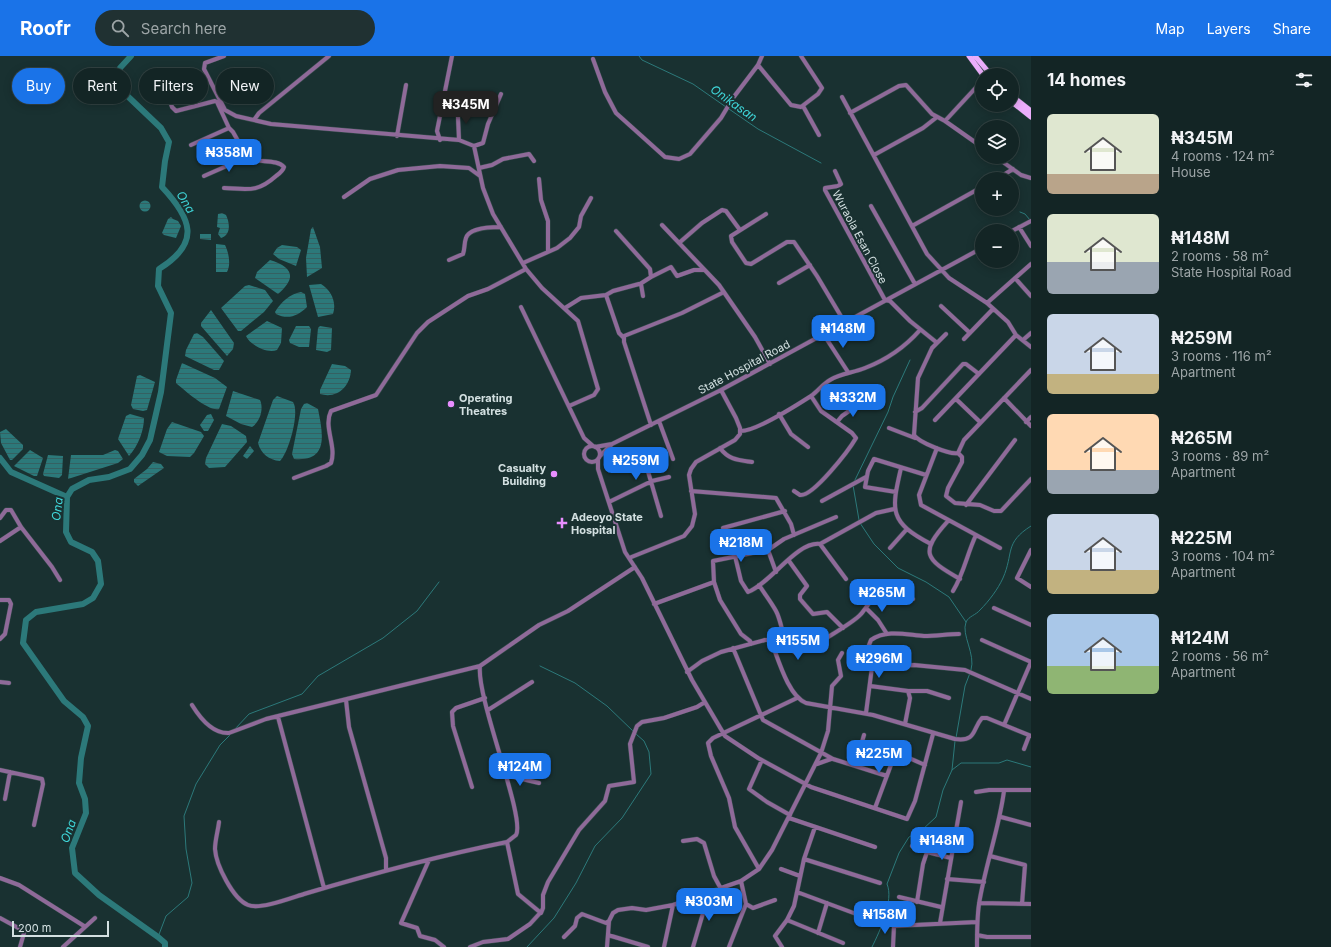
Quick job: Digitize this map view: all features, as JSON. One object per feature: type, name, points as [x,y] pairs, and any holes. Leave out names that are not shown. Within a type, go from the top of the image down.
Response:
[{"type":"main road","points":[[969,56],[978,68]]},
{"type":"main road","points":[[975,56],[985,68]]},
{"type":"main road","points":[[1019,102],[1031,111]]},
{"type":"main road","points":[[1019,108],[1031,117]]},
{"type":"street","points":[[224,56],[205,63],[204,69],[225,110],[236,116],[270,124],[440,140],[459,140],[474,146],[483,142],[488,124],[501,94]]},
{"type":"street","points":[[254,120],[259,113],[329,56]]},
{"type":"street","points":[[440,140],[437,131],[452,56]]},
{"type":"street","points":[[593,59],[605,92],[616,113],[665,158],[679,159],[690,154],[696,149],[721,118],[733,98],[758,65],[762,56]]},
{"type":"street","points":[[758,65],[791,105],[798,107],[803,106],[818,94],[822,88],[801,56]]},
{"type":"street","points":[[397,136],[406,85]]},
{"type":"street","points":[[850,113],[899,86],[906,85],[928,111],[975,142]]},
{"type":"street","points":[[945,121],[975,89]]},
{"type":"street","points":[[842,97],[925,251],[949,278],[987,303],[1008,322],[1016,335],[1031,347]]},
{"type":"street","points":[[208,103],[215,101],[218,103],[229,128],[233,132],[247,157],[250,159],[282,164],[284,168],[269,183],[259,188],[224,188]]},
{"type":"street","points":[[173,104],[175,110],[178,111],[204,104]]},
{"type":"street","points":[[803,106],[819,134]]},
{"type":"street","points":[[459,140],[458,117],[461,108]]},
{"type":"street","points":[[223,116],[228,112]]},
{"type":"street","points":[[874,156],[923,128],[938,117]]},
{"type":"street","points":[[191,145],[229,128]]},
{"type":"street","points":[[474,146],[478,168],[488,202],[501,227],[526,269],[542,288],[578,321],[598,389],[594,396],[569,406]]},
{"type":"street","points":[[478,168],[492,165],[503,159],[529,154],[534,161]]},
{"type":"street","points":[[204,176],[247,157]]},
{"type":"street","points":[[1006,164],[1021,175],[1031,177]]},
{"type":"street","points":[[344,197],[370,179],[398,170],[440,166],[469,168],[480,176]]},
{"type":"street","points":[[1008,172],[1013,169]]},
{"type":"street","name":"Wuraola Esan Close","points":[[835,171],[840,184],[838,186],[825,188],[825,190],[884,300]]},
{"type":"street","points":[[539,179],[541,200],[548,221],[548,251]]},
{"type":"street","points":[[912,226],[975,191]]},
{"type":"street","points":[[523,263],[562,244],[575,232],[591,198]]},
{"type":"street","points":[[871,206],[915,284]]},
{"type":"street","points":[[679,243],[702,222],[722,210],[726,210],[740,230]]},
{"type":"street","points":[[766,214],[732,235],[731,238],[747,264],[751,264],[787,242],[792,241],[797,244],[845,323]]},
{"type":"street","points":[[1030,222],[1019,227],[1031,246]]},
{"type":"street","points":[[662,225],[724,292],[770,364]]},
{"type":"street","points":[[449,260],[463,254],[466,238],[469,234],[483,229],[501,227]]},
{"type":"street","points":[[616,231],[650,269],[651,277]]},
{"type":"street","name":"State Hospital Road","points":[[594,447],[612,444],[721,390],[975,252]]},
{"type":"street","points":[[987,303],[1031,264]]},
{"type":"street","points":[[779,283],[810,265]]},
{"type":"street","points":[[565,308],[581,298],[606,295],[613,291],[640,284],[671,267],[677,276],[694,270],[704,270]]},
{"type":"street","points":[[294,478],[331,463],[332,449],[328,421],[330,411],[376,395],[423,326],[468,296],[488,289],[526,269]]},
{"type":"street","points":[[1015,278],[1031,296]]},
{"type":"street","points":[[640,284],[643,296]]},
{"type":"street","points":[[624,338],[626,334],[682,313],[724,292]]},
{"type":"street","points":[[606,295],[619,333],[624,338],[651,425]]},
{"type":"street","points":[[884,300],[890,301],[920,330],[936,342]]},
{"type":"street","points":[[941,306],[970,333]]},
{"type":"street","points":[[521,307],[584,438],[585,457],[598,469]]},
{"type":"street","points":[[964,339],[993,309]]},
{"type":"street","points":[[740,431],[750,430],[811,396],[830,380],[848,372],[864,369],[902,348],[920,330]]},
{"type":"street","points":[[1023,340],[1031,333]]},
{"type":"street","points":[[824,334],[848,372]]},
{"type":"street","points":[[915,438],[913,430],[918,378],[922,367],[936,342],[946,334]]},
{"type":"street","points":[[935,420],[1016,335]]},
{"type":"street","points":[[915,412],[922,408],[963,364],[966,364],[979,374]]},
{"type":"street","points":[[958,453],[966,438],[980,422],[1031,370]]},
{"type":"street","points":[[629,558],[687,534],[692,526],[694,517],[689,471],[693,465],[703,457],[735,440],[740,431],[736,418],[721,390]]},
{"type":"street","points":[[794,490],[802,496],[807,494],[830,472],[855,441],[855,435],[822,411],[811,396]]},
{"type":"street","points":[[1004,398],[1031,426]]},
{"type":"street","points":[[956,399],[980,422]]},
{"type":"street","points":[[837,422],[842,416],[859,404]]},
{"type":"street","points":[[779,414],[791,434],[808,447]]},
{"type":"street","points":[[1026,422],[1031,418]]},
{"type":"street","points":[[659,420],[673,459]]},
{"type":"street","points":[[889,428],[952,454],[958,453]]},
{"type":"street","points":[[584,438],[598,450],[598,469],[623,548],[635,567],[670,634],[687,672],[723,733],[731,741],[806,784],[908,819],[914,806],[933,734]]},
{"type":"street","points":[[966,505],[1015,440]]},
{"type":"street","points":[[591,462],[599,457],[612,444]]},
{"type":"street","points":[[585,451],[589,447],[594,447]]},
{"type":"street","points":[[720,448],[724,454],[733,460],[752,462]]},
{"type":"street","points":[[937,448],[926,474],[919,495],[919,502],[948,521],[1000,548]]},
{"type":"street","points":[[958,453],[962,457],[962,462],[948,488],[946,496],[951,501],[966,505],[980,505],[994,511],[1001,511],[1031,479]]},
{"type":"street","points":[[896,492],[867,488],[864,486],[866,477],[875,458],[901,468],[926,474]]},
{"type":"street","points":[[647,468],[661,516]]},
{"type":"street","points":[[901,468],[894,509],[902,524],[931,544]]},
{"type":"street","points":[[609,502],[652,481],[670,477]]},
{"type":"street","points":[[822,501],[866,477]]},
{"type":"street","points":[[691,491],[774,497],[779,501],[785,511],[794,535]]},
{"type":"street","points":[[735,556],[741,581],[745,589],[750,591],[810,544],[820,544],[876,513],[894,509]]},
{"type":"street","points":[[0,518],[6,510],[11,510],[21,527],[52,567],[60,580]]},
{"type":"street","points":[[723,528],[785,511]]},
{"type":"street","points":[[751,644],[750,641],[741,634],[723,606],[714,582],[713,561],[768,550],[794,535],[800,534],[836,517]]},
{"type":"street","points":[[948,521],[933,539],[930,558],[934,563],[960,579]]},
{"type":"street","points":[[0,541],[21,527]]},
{"type":"street","points":[[890,548],[908,529]]},
{"type":"street","points":[[953,591],[960,579],[969,550],[976,535]]},
{"type":"street","points":[[820,544],[846,579]]},
{"type":"street","points":[[768,550],[776,572]]},
{"type":"street","points":[[1031,550],[1017,578],[1031,587]]},
{"type":"street","points":[[789,560],[807,586],[800,594],[800,599],[813,614],[827,612],[843,628]]},
{"type":"street","points":[[192,705],[207,724],[226,733],[278,717],[480,666],[539,626],[568,611],[635,567]]},
{"type":"street","points":[[654,604],[714,582]]},
{"type":"street","points":[[758,584],[776,610],[784,636],[792,651],[798,653],[843,628],[884,590],[892,590],[913,599]]},
{"type":"street","points":[[0,600],[9,600],[11,604],[5,634],[0,639]]},
{"type":"street","points":[[866,608],[878,620],[883,630],[887,634]]},
{"type":"street","points":[[994,608],[1031,625]]},
{"type":"street","points":[[880,636],[883,630]]},
{"type":"street","points":[[866,713],[872,667],[870,642],[873,638],[900,632],[927,636],[959,634]]},
{"type":"street","points":[[687,672],[712,656],[734,648],[765,640],[771,641],[784,636]]},
{"type":"street","points":[[982,640],[1031,662],[1004,725]]},
{"type":"street","points":[[771,641],[786,677],[797,698],[806,703],[866,713],[933,734],[963,740],[972,736],[982,718],[987,718],[1030,736],[1024,749]]},
{"type":"street","points":[[734,648],[760,716],[763,720],[786,735],[831,759],[887,776]]},
{"type":"street","points":[[607,947],[609,921],[614,913],[623,909],[646,910],[673,905],[741,881],[759,869],[767,858],[821,753],[828,731],[832,686],[841,676],[838,660],[842,653]]},
{"type":"street","points":[[872,667],[914,665],[965,670],[982,676],[1031,699]]},
{"type":"street","points":[[219,822],[215,847],[218,864],[223,875],[245,904],[256,907],[386,870],[507,842],[516,835],[518,829],[510,790],[485,698],[480,666]]},
{"type":"street","points":[[0,682],[9,683]]},
{"type":"street","points":[[488,710],[532,682]]},
{"type":"street","points":[[870,686],[908,691],[928,691],[949,698]]},
{"type":"street","points":[[905,724],[910,698],[908,691]]},
{"type":"street","points":[[472,787],[453,726],[452,712],[456,708],[485,698]]},
{"type":"street","points":[[759,869],[735,828],[725,787],[711,756],[708,743],[723,733],[797,698]]},
{"type":"street","points":[[346,700],[349,727],[386,858],[386,870]]},
{"type":"street","points":[[470,947],[483,942],[508,938],[530,924],[541,912],[543,895],[548,882],[579,830],[605,801],[609,786],[634,782],[630,744],[637,726],[642,722],[664,718],[697,707],[705,702]]},
{"type":"street","points":[[278,717],[324,888]]},
{"type":"street","points":[[855,766],[864,735]]},
{"type":"street","points":[[875,808],[894,756],[897,754],[925,765]]},
{"type":"street","points":[[816,764],[831,759]]},
{"type":"street","points":[[762,760],[749,789],[789,816],[815,827],[875,847]]},
{"type":"street","points":[[0,770],[40,778],[43,781],[34,825]]},
{"type":"street","points":[[4,799],[10,772]]},
{"type":"street","points":[[505,775],[539,783]]},
{"type":"street","points":[[977,947],[979,903],[1000,817],[1004,790]]},
{"type":"street","points":[[976,792],[1031,790]]},
{"type":"street","points":[[940,922],[941,907],[961,802]]},
{"type":"street","points":[[1000,817],[1031,825]]},
{"type":"street","points":[[781,947],[775,936],[787,920],[794,906],[804,859],[815,827]]},
{"type":"street","points":[[683,842],[697,839],[704,843],[714,876],[721,889]]},
{"type":"street","points":[[507,842],[518,894],[538,912],[541,912]]},
{"type":"street","points":[[912,846],[927,852],[950,858]]},
{"type":"street","points":[[917,902],[923,864],[927,852]]},
{"type":"street","points":[[990,856],[1025,865],[1022,904]]},
{"type":"street","points":[[804,859],[880,884]]},
{"type":"street","points":[[429,860],[402,923],[417,928],[420,936],[435,940],[444,947]]},
{"type":"street","points":[[781,869],[800,876]]},
{"type":"street","points":[[0,878],[19,885],[84,926]]},
{"type":"street","points":[[947,879],[984,882]]},
{"type":"street","points":[[729,947],[746,904],[741,881]]},
{"type":"street","points":[[797,892],[867,918]]},
{"type":"street","points":[[693,947],[709,893]]},
{"type":"street","points":[[899,898],[941,907]]},
{"type":"street","points":[[746,904],[753,908],[776,900]]},
{"type":"street","points":[[818,933],[827,903]]},
{"type":"street","points":[[979,903],[1031,904]]},
{"type":"street","points":[[664,947],[673,905]]},
{"type":"street","points":[[564,937],[575,926],[577,918],[582,914],[606,923],[609,921]]},
{"type":"street","points":[[0,918],[22,930],[24,933],[20,947]]},
{"type":"street","points":[[63,947],[84,926],[95,918]]},
{"type":"street","points":[[787,920],[843,943]]},
{"type":"street","points":[[893,947],[894,926],[940,922],[977,922]]},
{"type":"street","points":[[608,935],[648,947]]},
{"type":"street","points":[[977,935],[988,937],[1031,937]]},
{"type":"street","points":[[629,947],[632,943]]},
{"type":"water","points":[[143,201],[147,201],[149,202],[149,210],[143,211],[140,208],[140,204]]},
{"type":"water","points":[[222,213],[226,215],[229,228],[227,234],[221,238],[218,234],[220,228],[217,227],[218,214]]},
{"type":"water","points":[[171,217],[178,221],[181,226],[176,238],[164,235],[162,233],[168,219]]},
{"type":"water","points":[[313,227],[320,247],[322,268],[307,277],[306,258],[311,229]]},
{"type":"water","points":[[200,234],[211,234],[211,240],[200,239]]},
{"type":"water","points":[[216,244],[225,245],[229,262],[227,272],[216,272]]},
{"type":"water","points":[[282,245],[297,247],[301,250],[296,266],[279,259],[273,254],[277,248]]},
{"type":"water","points":[[270,260],[284,266],[290,274],[288,283],[278,294],[255,278],[257,272]]},
{"type":"water","points":[[321,284],[328,290],[334,301],[334,310],[333,314],[318,317],[309,285]]},
{"type":"water","points":[[249,285],[265,290],[273,301],[264,312],[241,331],[238,331],[221,308],[245,286]]},
{"type":"water","points":[[301,292],[305,294],[307,307],[304,310],[289,317],[276,314],[275,312],[277,308],[286,299]]},
{"type":"water","points":[[211,310],[234,343],[233,349],[227,356],[201,326],[201,323]]},
{"type":"water","points":[[267,321],[282,328],[281,343],[277,350],[268,351],[259,348],[251,343],[246,336]]},
{"type":"water","points":[[296,326],[309,326],[311,329],[309,347],[299,347],[290,343],[289,340]]},
{"type":"water","points":[[320,326],[332,328],[331,350],[327,352],[316,350],[318,328]]},
{"type":"water","points":[[197,333],[203,337],[224,361],[219,370],[214,370],[185,356],[186,350],[194,334]]},
{"type":"water","points":[[182,363],[215,378],[227,387],[219,409],[203,404],[176,383]]},
{"type":"water","points":[[332,364],[345,366],[351,370],[348,382],[342,390],[337,393],[332,395],[320,394],[320,390]]},
{"type":"water","points":[[140,375],[155,382],[147,410],[143,411],[133,409],[131,405],[137,376]]},
{"type":"water","points":[[233,391],[260,400],[262,407],[259,419],[252,427],[241,424],[226,416]]},
{"type":"water","points":[[277,396],[293,402],[295,407],[294,423],[290,441],[280,461],[266,456],[258,443],[273,400]]},
{"type":"water","points":[[307,403],[318,409],[322,437],[321,444],[318,451],[313,456],[305,459],[294,459],[292,454],[301,409],[304,404]]},
{"type":"water","points":[[130,414],[144,418],[140,438],[129,456],[118,439],[126,416]]},
{"type":"water","points":[[211,414],[214,420],[208,431],[204,431],[200,425],[207,415]]},
{"type":"water","points":[[172,422],[201,432],[204,436],[190,457],[167,456],[159,452],[167,429]]},
{"type":"water","points":[[222,424],[231,426],[246,436],[247,442],[225,467],[209,468],[205,464],[206,458]]},
{"type":"water","points":[[6,429],[23,445],[23,449],[12,460],[10,460],[1,443],[0,432]]},
{"type":"water","points":[[250,446],[254,451],[247,459],[243,456]]},
{"type":"water","points":[[30,450],[43,458],[37,476],[14,466]]},
{"type":"water","points":[[115,450],[118,451],[123,459],[118,463],[68,479],[71,455],[103,455]]},
{"type":"water","points":[[48,455],[63,456],[62,475],[59,478],[44,476],[43,474]]},
{"type":"water","points":[[153,462],[161,464],[164,468],[138,486],[134,482],[134,479],[147,469]]},
{"type":"waterway","name":"Ona","points":[[131,56],[120,68],[118,87],[161,128],[169,142],[162,187],[180,210],[188,230],[186,240],[181,250],[159,269],[158,286],[171,313],[161,392],[150,440],[142,455],[130,469],[109,477],[89,480],[72,489],[67,497],[66,532],[71,542],[92,552],[98,561],[101,584],[93,598],[83,604],[36,612],[26,620],[23,643],[64,701],[83,717],[88,726],[81,758],[79,783],[85,799],[86,813],[72,848],[75,873],[99,895],[158,937],[165,943],[165,947]]},
{"type":"waterway","name":"Onikasan","points":[[639,56],[642,60],[693,84],[726,107]]},
{"type":"waterway","name":"Onikasan","points":[[729,109],[758,129],[821,163]]},
{"type":"waterway","points":[[1020,212],[1025,214],[1030,220]]},
{"type":"waterway","points":[[854,482],[888,412],[893,397],[910,360]]},
{"type":"waterway","points":[[0,458],[11,472],[67,497]]},
{"type":"waterway","points":[[853,485],[859,520]]},
{"type":"waterway","points":[[860,523],[874,544],[898,568],[926,582],[949,597],[966,622]]},
{"type":"waterway","points":[[971,670],[972,658],[965,633],[966,622],[978,612],[996,591],[1003,578],[1013,543],[1022,532],[1031,526]]},
{"type":"waterway","points":[[235,729],[249,714],[302,694],[318,676],[383,638],[417,611],[439,582]]},
{"type":"waterway","points":[[540,666],[575,683],[607,706],[634,732]]},
{"type":"waterway","points":[[956,738],[965,686],[970,673]]},
{"type":"waterway","points":[[158,937],[166,916],[188,897],[192,883],[186,849],[184,816],[196,784],[220,745],[231,734]]},
{"type":"waterway","points":[[527,947],[554,918],[576,883],[595,846],[622,818],[651,774],[649,752],[644,741],[636,734]]},
{"type":"waterway","points":[[872,947],[885,916],[889,898],[887,884],[899,853],[909,837],[922,830],[936,817],[943,790],[952,770],[955,741]]},
{"type":"waterway","points":[[952,770],[961,763],[999,763],[1007,760],[1031,767]]},
{"type":"place","name":"Operating Theatres","points":[[451,404]]},
{"type":"place","name":"Casualty Building","points":[[554,474]]},
{"type":"place","name":"Adeoyo State Hospital","points":[[562,523]]}]
